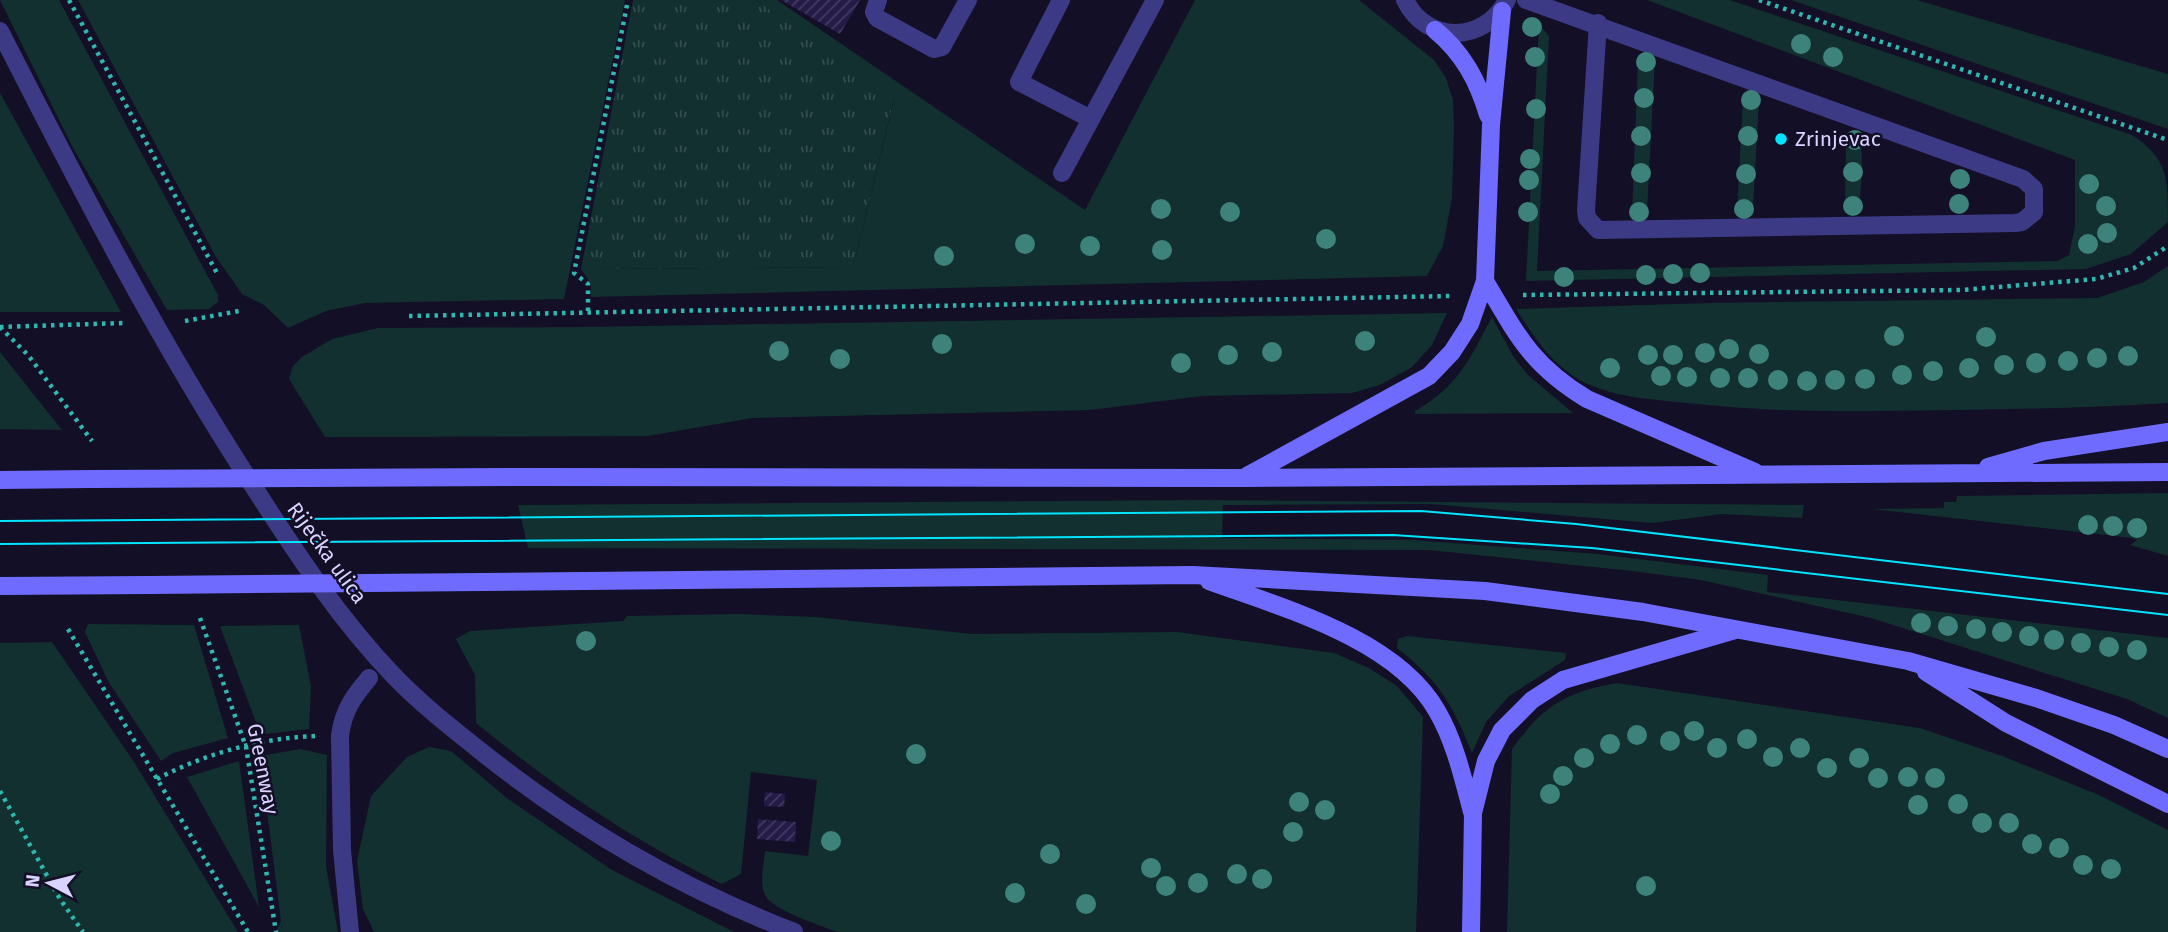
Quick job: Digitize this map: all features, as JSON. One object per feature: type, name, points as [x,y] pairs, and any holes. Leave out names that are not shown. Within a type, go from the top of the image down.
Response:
[{"type":"main road","points":[[1244,478],[1429,376],[1452,352],[1470,324],[1485,281],[1491,125],[1504,6]]},
{"type":"main road","points":[[1435,30],[1453,47],[1474,75],[1491,125]]},
{"type":"main road","points":[[1485,281],[1525,349],[1561,383],[1587,399],[1761,474]]},
{"type":"main road","points":[[1965,474],[2044,452],[2168,432]]},
{"type":"main road","points":[[0,480],[527,477],[1244,478],[2168,472]]},
{"type":"main road","points":[[1193,575],[1324,625],[1381,654],[1417,683],[1437,710],[1454,748],[1473,813]]},
{"type":"main road","points":[[0,586],[1193,575],[1485,592],[1643,612],[1908,661],[2036,698],[2113,725],[2168,749]]},
{"type":"main road","points":[[1471,932],[1473,813],[1491,750],[1502,730],[1532,700],[1563,680],[1738,629]]},
{"type":"main road","points":[[1908,661],[2006,723],[2168,804]]},
{"type":"street","points":[[878,0],[874,12],[877,18],[934,49],[942,47],[968,0]]},
{"type":"street","points":[[1061,0],[1019,82],[1091,119]]},
{"type":"street","points":[[1062,173],[1155,0]]},
{"type":"street","points":[[1394,0],[1435,30],[1453,34],[1471,32],[1488,24],[1504,6]]},
{"type":"street","points":[[1405,0],[1416,18]]},
{"type":"street","points":[[1526,0],[1598,23],[2023,179],[2034,189],[2034,212],[2022,222],[2015,223],[1598,230],[1587,218],[1586,210],[1598,23]]},
{"type":"street","name":"Riječka ulica","points":[[0,31],[114,251],[199,404],[335,606],[381,662],[438,717],[570,819],[645,864],[723,904],[794,932]]},
{"type":"street","points":[[350,932],[341,850],[340,736],[342,718],[349,702],[369,678]]},
{"type":"path","points":[[69,0],[102,66],[218,275]]},
{"type":"path","points":[[588,311],[588,284],[574,273],[628,0]]},
{"type":"path","points":[[1759,0],[2168,140]]},
{"type":"path","points":[[1517,295],[1961,290],[2096,279],[2134,268],[2168,246]]},
{"type":"path","points":[[410,316],[1457,296]]},
{"type":"path","points":[[184,321],[239,311]]},
{"type":"path","points":[[0,327],[129,323]]},
{"type":"path","points":[[0,327],[28,355],[92,442]]},
{"type":"path","name":"Greenway","points":[[200,618],[246,747],[276,932]]},
{"type":"path","points":[[68,629],[248,932]]},
{"type":"path","points":[[157,779],[188,762],[246,747],[298,737],[340,736]]},
{"type":"path","points":[[0,791],[60,899],[83,932]]},
{"type":"green space","points":[[0,0],[59,0],[218,295],[218,302],[209,309],[167,310],[72,146]]},
{"type":"green space","points":[[78,0],[625,0],[564,299],[365,303],[326,311],[288,328],[264,305],[242,294],[216,257]]},
{"type":"green space","points":[[633,0],[756,0],[894,99],[853,267],[581,269]]},
{"type":"green space","points":[[756,0],[777,0],[1085,210],[1195,0],[1359,0],[1434,60],[1446,78],[1453,100],[1454,126],[1452,198],[1443,246],[1427,276],[591,297],[591,284],[581,269],[853,267],[894,100]]},
{"type":"green space","points":[[1647,0],[1730,0],[2132,135],[2153,152],[2164,171],[2168,222],[2131,254],[2086,269],[1526,281],[1539,24],[1549,36],[1537,271],[2057,261],[2069,255],[2075,226],[2075,160]]},
{"type":"green space","points":[[1791,0],[1917,0],[2168,74],[2168,129]]},
{"type":"green space","points":[[1644,52],[1655,59],[1647,211],[1643,219],[1632,216],[1638,61]]},
{"type":"green space","points":[[1754,92],[1759,101],[1753,209],[1751,216],[1745,217],[1737,210],[1743,99],[1746,93]]},
{"type":"green space","points":[[0,93],[121,312],[0,312]]},
{"type":"green space","points":[[1856,131],[1861,145],[1861,182],[1858,212],[1852,215],[1845,208],[1846,139],[1848,132]]},
{"type":"green space","points":[[2168,266],[2168,403],[2022,409],[1829,411],[1734,407],[1642,398],[1598,388],[1572,375],[1550,356],[1516,309],[1709,303],[2097,298],[2144,282]]},
{"type":"green space","points":[[1447,313],[1432,345],[1412,367],[1380,385],[1352,393],[1202,396],[1090,410],[753,418],[648,436],[325,437],[289,379],[293,366],[302,357],[332,339],[378,328]]},
{"type":"green space","points":[[1492,317],[1513,356],[1527,374],[1573,413],[1415,414],[1415,411],[1442,392],[1462,370]]},
{"type":"green space","points":[[0,352],[62,430],[0,429]]},
{"type":"green space","points":[[2168,493],[2168,556],[2130,545],[2137,540],[2132,538],[1872,509],[1944,508],[1944,502],[1956,502],[1957,496]]},
{"type":"green space","points":[[1200,500],[1804,505],[1802,518],[1722,514],[1652,523],[1431,504],[1223,505],[1222,538],[1412,540],[1598,554],[1768,575],[1767,592],[2168,638],[2168,718],[2127,699],[1871,618],[1701,580],[1632,571],[1429,550],[528,548],[518,505]]},
{"type":"green space","points":[[738,614],[816,617],[971,634],[1177,632],[1334,653],[1369,668],[1397,686],[1423,717],[1416,932],[838,932],[777,906],[769,901],[762,885],[765,851],[808,856],[817,780],[751,772],[741,874],[722,884],[656,849],[594,811],[476,723],[475,675],[456,639],[470,631],[623,621],[627,616]]},
{"type":"green space","points":[[88,624],[194,625],[228,738],[173,753],[161,761],[108,681],[85,632]]},
{"type":"green space","points":[[299,625],[311,687],[309,729],[265,734],[259,730],[220,626]]},
{"type":"green space","points":[[1407,636],[1566,653],[1565,660],[1509,696],[1486,722],[1472,753],[1443,694],[1424,671],[1397,648],[1398,639]]},
{"type":"green space","points":[[52,642],[134,762],[238,932],[0,932],[0,643]]},
{"type":"green space","points":[[1617,683],[1920,728],[2002,756],[2099,795],[2168,830],[2168,932],[1507,932],[1512,749],[1534,722],[1557,703],[1583,691]]},
{"type":"green space","points":[[429,747],[451,751],[508,799],[612,870],[734,932],[374,932],[363,909],[357,861],[371,796],[407,757]]},
{"type":"green space","points":[[300,749],[327,755],[326,866],[338,932],[276,932],[281,921],[260,756]]},
{"type":"green space","points":[[239,761],[259,907],[187,777]]},
{"type":"building","points":[[781,0],[860,0],[840,34]]},
{"type":"building","points":[[765,792],[785,794],[784,807],[764,806]]},
{"type":"building","points":[[758,819],[796,822],[795,842],[757,839]]},
{"type":"tram line","points":[[0,521],[1421,511],[1576,524],[2168,594]]},
{"type":"tram line","points":[[0,544],[1393,535],[1592,548],[2168,615]]},
{"type":"place","name":"Zrinjevac","points":[[1781,139]]}]
